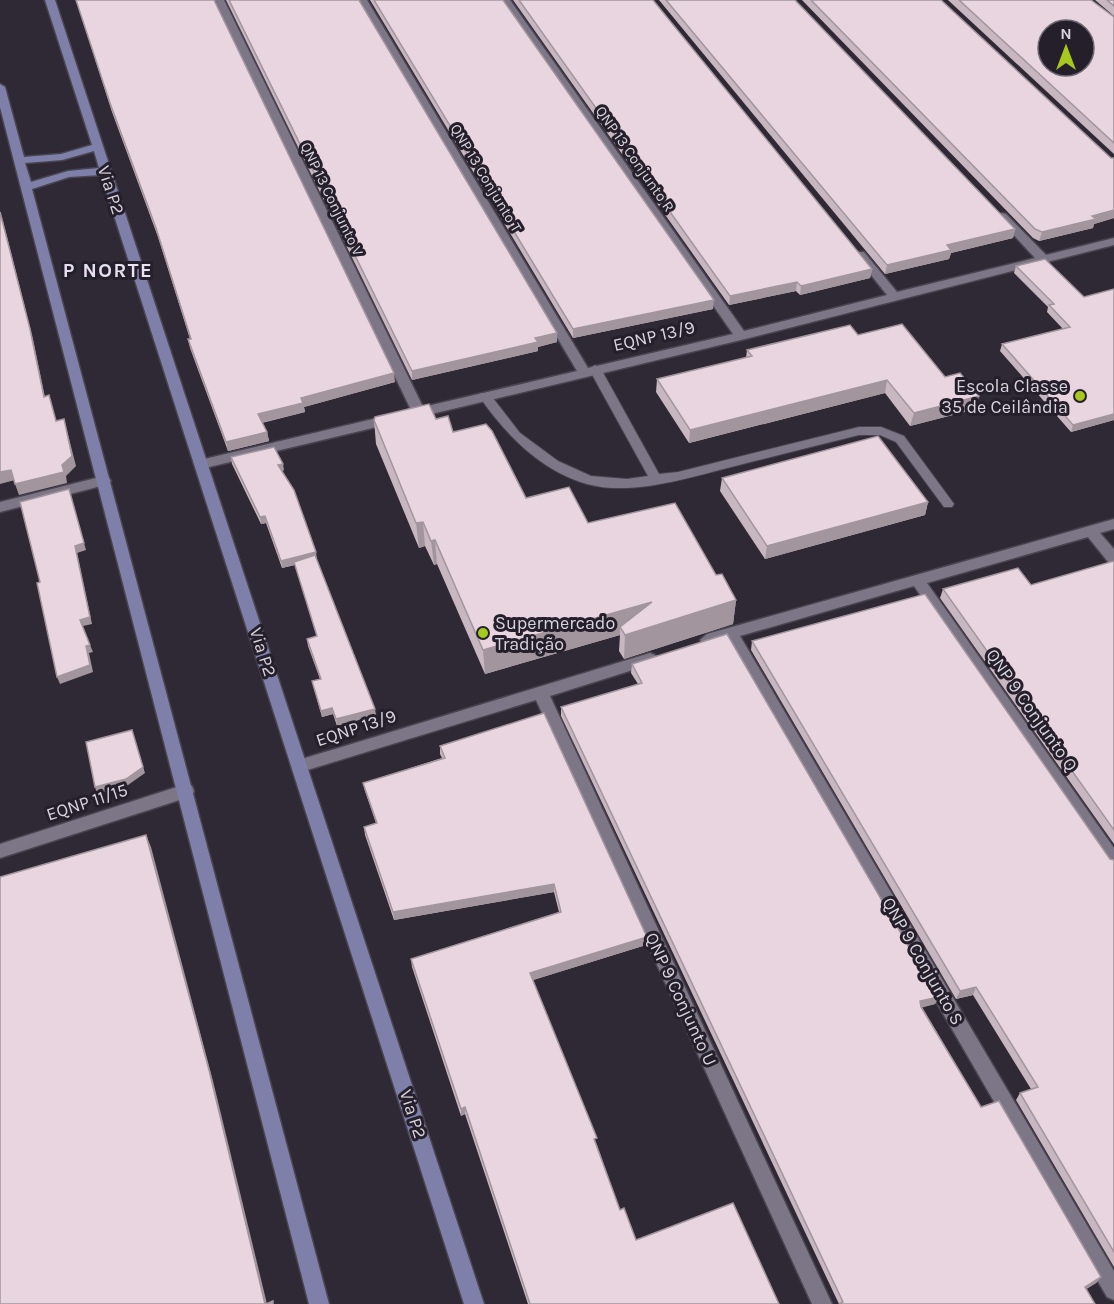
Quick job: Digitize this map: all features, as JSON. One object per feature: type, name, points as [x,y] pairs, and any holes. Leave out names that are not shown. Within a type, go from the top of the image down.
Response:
[{"type":"main road","name":"Via P2","points":[[50,0],[96,147],[301,766],[474,1304]]},
{"type":"main road","points":[[0,87],[21,160],[319,1304]]},
{"type":"main road","points":[[21,160],[62,157],[96,147]]},
{"type":"main road","points":[[27,187],[68,174],[104,171]]},
{"type":"street","name":"QNP 13 Conjunto V","points":[[219,0],[419,412]]},
{"type":"street","name":"QNP 13 Conjunto T","points":[[362,0],[590,371]]},
{"type":"street","name":"QNP 13 Conjunto R","points":[[505,0],[741,336]]},
{"type":"street","points":[[992,207],[1042,258]]},
{"type":"street","points":[[848,241],[894,296]]},
{"type":"street","name":"EQNP 13/9","points":[[201,464],[741,336],[1114,241]]},
{"type":"street","points":[[0,507],[104,482]]},
{"type":"street","points":[[698,644],[1114,524]]},
{"type":"street","points":[[1091,531],[1114,559]]},
{"type":"street","name":"QNP 9 Conjunto Q","points":[[918,581],[1114,861]]},
{"type":"street","name":"QNP 9 Conjunto S","points":[[731,633],[1114,1290]]},
{"type":"street","name":"EQNP 13/9","points":[[301,766],[438,721],[541,694],[664,654]]},
{"type":"street","name":"QNP 9 Conjunto U","points":[[541,694],[822,1304]]},
{"type":"street","name":"EQNP 11/15","points":[[0,851],[186,791]]},
{"type":"lane","points":[[590,371],[657,478]]},
{"type":"lane","points":[[485,396],[516,436],[554,464],[589,480],[627,483],[657,478],[697,471],[860,431],[881,430],[900,439],[948,504]]},
{"type":"building","points":[[76,0],[214,0],[394,373],[301,398],[303,403],[258,414],[267,432],[226,442],[188,339],[191,339],[156,228],[110,103]]},
{"type":"building","points":[[229,0],[359,0],[557,333],[535,338],[538,342],[412,371]]},
{"type":"building","points":[[374,0],[503,0],[714,300],[573,329]]},
{"type":"building","points":[[519,0],[653,0],[872,269],[801,286],[797,282],[730,296]]},
{"type":"building","points":[[666,0],[795,0],[1015,229],[947,245],[951,250],[887,265]]},
{"type":"building","points":[[811,0],[941,0],[1111,158],[1114,158],[1114,210],[1092,216],[1096,219],[1042,232],[1035,229]]},
{"type":"building","points":[[959,0],[1091,0],[1114,17],[1114,143],[1044,78],[1096,78],[1096,18],[1036,18],[1036,71]]},
{"type":"building","points":[[0,212],[30,329],[44,397],[49,395],[56,421],[64,419],[72,456],[62,465],[64,472],[15,484],[11,470],[0,472]]},
{"type":"building","name":"Escola Classe 35 de Ceilândia","points":[[1045,259],[1084,297],[1114,289],[1114,414],[1073,425],[1002,344],[1070,327],[1049,305],[1054,304],[1016,266]]},
{"type":"building","points":[[902,324],[945,377],[960,373],[979,396],[914,413],[887,380],[690,430],[657,379],[752,356],[747,350],[850,325],[858,335]]},
{"type":"building","points":[[429,404],[436,419],[448,416],[453,432],[486,424],[492,431],[526,498],[569,487],[588,523],[675,503],[716,575],[722,574],[736,600],[625,635],[620,627],[652,602],[483,650],[435,540],[431,541],[423,522],[416,523],[374,420],[375,417]]},
{"type":"building","points":[[878,436],[928,502],[767,546],[722,478]]},
{"type":"building","points":[[274,447],[283,464],[278,465],[294,490],[316,552],[281,561],[265,516],[260,517],[231,457]]},
{"type":"building","points":[[69,489],[84,543],[75,546],[90,617],[80,620],[90,645],[86,646],[90,665],[57,677],[37,583],[40,582],[20,502]]},
{"type":"building","points":[[315,555],[375,709],[336,719],[332,708],[321,711],[312,681],[321,679],[307,639],[317,636],[294,562]]},
{"type":"building","points":[[1114,561],[1114,830],[943,589],[1018,568],[1031,585]]},
{"type":"building","points":[[925,594],[1110,859],[1114,860],[1114,1252],[1020,1093],[1038,1087],[976,987],[960,991],[752,641]]},
{"type":"building","points":[[727,634],[938,997],[920,1001],[921,1007],[981,1107],[999,1101],[1101,1277],[1085,1287],[1095,1304],[839,1304],[843,1302],[561,707],[642,683],[632,664]]},
{"type":"building","points":[[544,713],[647,937],[530,973],[597,1138],[594,1139],[620,1210],[624,1208],[636,1240],[733,1203],[779,1304],[530,1304],[465,1107],[461,1109],[411,959],[561,912],[554,884],[393,912],[364,827],[377,823],[363,783],[445,758],[440,746]]},
{"type":"building","points":[[132,730],[143,767],[126,779],[95,787],[86,742]]},
{"type":"building","points":[[146,835],[209,1070],[265,1304],[0,1304],[0,877]]},
{"type":"place","name":"Escola Classe 35 de Ceilândia","points":[[1080,396]]},
{"type":"place","name":"Supermercado Tradição","points":[[483,633]]},
{"type":"district","name":"P NORTE","points":[[108,270]]}]
